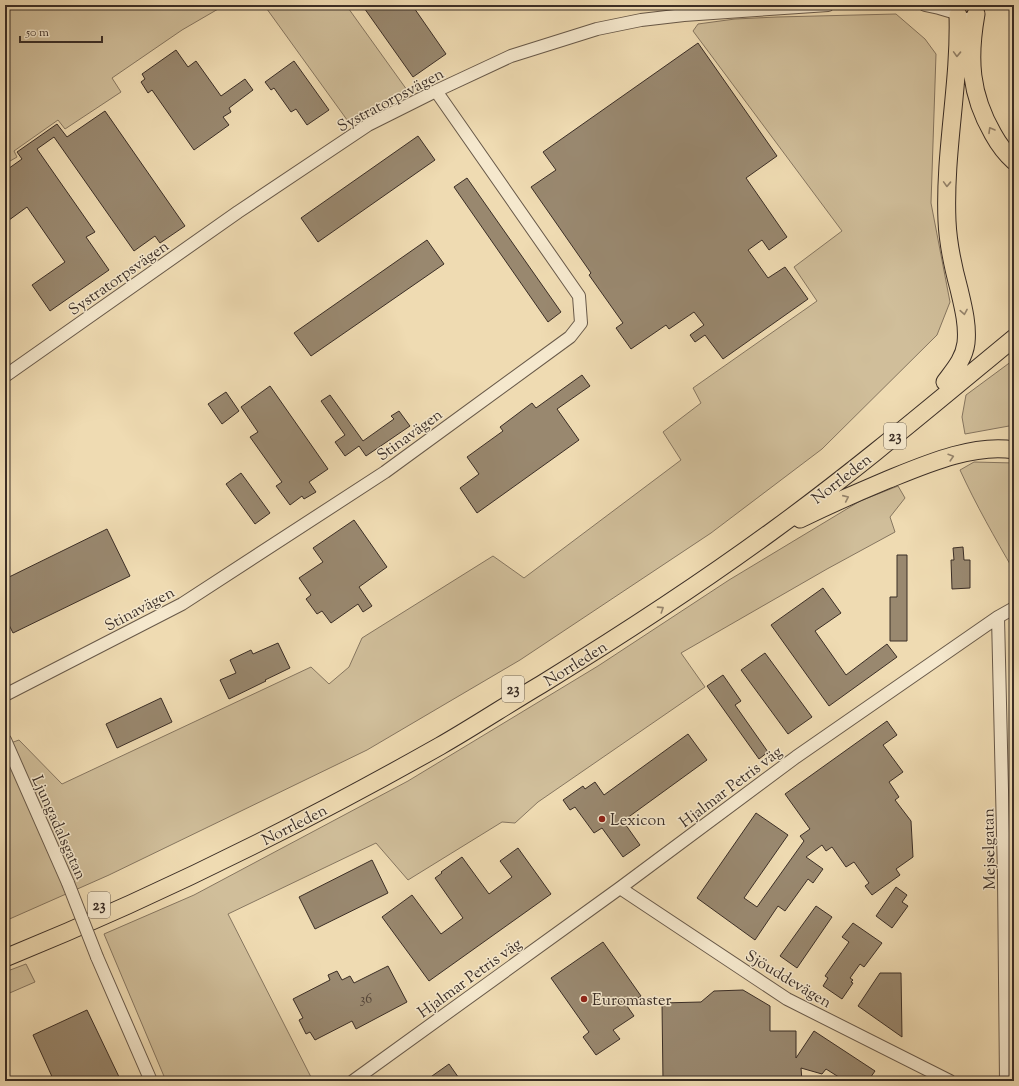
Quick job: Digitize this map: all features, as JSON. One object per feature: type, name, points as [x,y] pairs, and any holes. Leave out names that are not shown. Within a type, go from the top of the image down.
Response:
[{"type":"highway","points":[[980,9],[971,54],[973,79],[978,102],[986,122],[997,141],[1014,161]]},
{"type":"highway","points":[[945,382],[964,353],[966,342],[964,314],[950,254],[946,200],[957,59],[956,11]]},
{"type":"highway","name":"Norrleden","points":[[5,946],[160,878],[244,838],[318,800],[415,747],[522,685],[675,585],[759,526],[843,463],[1014,328]]},
{"type":"highway","name":"Norrleden","points":[[5,958],[166,888],[323,810],[442,745],[592,653],[663,607],[772,531],[870,456],[1014,338]]},
{"type":"highway","points":[[772,531],[865,489],[935,461],[971,452],[1000,449],[1014,450]]},
{"type":"street","name":"Systratorpsvägen","points":[[5,376],[238,212],[368,125],[511,56],[597,29],[641,20],[684,15],[828,5]]},
{"type":"street","points":[[925,5],[956,11],[965,19],[970,18],[980,9]]},
{"type":"street","name":"Stinavägen","points":[[5,695],[189,600],[385,472],[570,337],[581,323],[579,296],[436,91]]},
{"type":"street","name":"Hjalmar Petris väg","points":[[353,1081],[620,888],[796,757],[998,617],[1014,608]]},
{"type":"street","name":"Mejselgatan","points":[[998,617],[1004,869],[1006,1081]]},
{"type":"street","name":"Ljungadalsgatan","points":[[5,740],[68,883],[97,956],[151,1081]]},
{"type":"street","name":"Sjöuddevägen","points":[[620,888],[787,999],[950,1081]]},
{"type":"shaded area","points":[[5,5],[225,5],[182,30],[112,78],[121,92],[65,129],[58,120],[14,151],[17,157],[5,164]]},
{"type":"shaded area","points":[[264,5],[346,5],[407,90],[350,124]]},
{"type":"shaded area","points":[[896,14],[925,39],[936,54],[931,203],[950,302],[937,335],[822,449],[711,533],[520,660],[367,750],[109,875],[5,921],[5,745],[19,740],[62,784],[311,667],[329,684],[349,667],[362,638],[493,556],[524,578],[681,460],[663,432],[701,403],[693,388],[817,301],[794,267],[842,231],[693,31],[698,24],[735,19]]},
{"type":"shaded area","points":[[1012,361],[1014,362],[1014,428],[1009,426],[965,434],[962,417],[966,395]]},
{"type":"shaded area","points":[[974,462],[1014,463],[1014,571],[979,509],[960,470]]},
{"type":"shaded area","points":[[898,486],[905,498],[890,517],[895,532],[827,569],[681,653],[705,687],[538,802],[515,823],[502,822],[408,880],[376,843],[228,914],[313,1081],[166,1081],[104,934],[194,895],[408,781],[598,666],[729,580],[860,501]]},
{"type":"shaded area","points":[[26,964],[35,982],[5,995],[5,972]]},
{"type":"building","points":[[362,5],[412,5],[446,54],[413,77]]},
{"type":"building","points":[[698,43],[777,156],[746,178],[787,237],[769,250],[762,240],[748,250],[768,278],[785,267],[808,299],[723,359],[705,335],[695,342],[690,335],[704,325],[694,312],[669,329],[666,325],[631,349],[616,328],[623,323],[589,275],[591,273],[531,187],[556,170],[543,152]]},
{"type":"building","points":[[176,50],[188,67],[196,61],[221,96],[245,79],[253,90],[229,108],[231,112],[223,117],[229,125],[194,150],[152,90],[148,93],[141,82],[145,79],[142,74]]},
{"type":"building","points":[[294,61],[329,110],[307,125],[296,109],[291,112],[274,88],[271,90],[265,82]]},
{"type":"building","points":[[105,111],[185,226],[160,243],[155,236],[134,251],[54,137],[37,149],[95,232],[86,237],[109,270],[50,311],[32,285],[65,262],[27,207],[5,223],[5,171],[22,159],[17,152],[57,124],[67,137]]},
{"type":"building","points":[[418,136],[435,160],[318,242],[301,218]]},
{"type":"building","points":[[467,178],[561,312],[548,322],[454,187]]},
{"type":"building","points":[[427,240],[444,264],[311,356],[294,333]]},
{"type":"building","points":[[582,375],[590,386],[557,409],[579,440],[477,513],[460,488],[479,474],[467,457],[503,431],[500,427],[532,403],[536,408]]},
{"type":"building","points":[[270,386],[328,469],[309,482],[316,492],[304,499],[302,496],[290,505],[276,486],[282,482],[250,437],[258,432],[241,407]]},
{"type":"building","points":[[226,392],[239,411],[222,424],[208,404]]},
{"type":"building","points":[[330,395],[363,441],[394,419],[391,416],[399,411],[410,426],[366,456],[359,446],[345,456],[335,442],[345,435],[321,401]]},
{"type":"building","points":[[241,473],[270,513],[255,524],[226,484]]},
{"type":"building","points":[[354,520],[387,567],[359,587],[372,606],[363,612],[358,604],[331,623],[322,611],[317,614],[306,599],[311,595],[299,578],[323,562],[313,548]]},
{"type":"building","points":[[107,529],[130,576],[13,633],[5,617],[5,579]]},
{"type":"building","points":[[963,547],[964,560],[970,560],[970,588],[952,589],[951,560],[954,560],[953,548]]},
{"type":"building","points":[[897,555],[907,555],[907,641],[890,641],[890,597],[897,597]]},
{"type":"building","points":[[823,588],[841,613],[815,631],[846,675],[887,644],[897,657],[829,706],[771,625]]},
{"type":"building","points":[[278,643],[290,668],[229,699],[220,680],[236,673],[230,660],[251,650],[253,654]]},
{"type":"building","points":[[765,653],[812,717],[788,734],[741,670]]},
{"type":"building","points":[[723,675],[741,701],[735,705],[768,752],[759,759],[707,686]]},
{"type":"building","points":[[161,698],[172,722],[117,748],[106,724]]},
{"type":"building","points":[[887,721],[897,735],[883,745],[903,772],[889,782],[899,797],[895,800],[911,821],[913,857],[896,869],[900,875],[872,895],[865,886],[869,883],[854,862],[846,867],[832,847],[826,851],[822,845],[806,857],[823,869],[813,883],[808,879],[785,911],[778,906],[755,940],[697,898],[756,813],[788,835],[744,898],[757,907],[804,841],[800,836],[810,829],[785,794]]},
{"type":"building","points":[[688,734],[707,760],[623,821],[640,845],[623,857],[602,828],[594,833],[575,807],[570,810],[563,800],[583,786],[585,789],[595,782],[604,795]]},
{"type":"building","points":[[518,848],[551,894],[429,981],[382,917],[412,895],[441,934],[463,918],[435,878],[462,857],[489,894],[512,877],[500,861]]},
{"type":"building","points":[[372,860],[388,893],[315,929],[299,897]]},
{"type":"building","points":[[896,887],[907,895],[902,902],[908,906],[892,928],[876,916]]},
{"type":"building","points":[[816,906],[832,917],[797,968],[780,956]]},
{"type":"building","points":[[853,923],[882,943],[864,967],[860,964],[850,978],[853,980],[851,982],[853,983],[842,999],[823,986],[828,978],[825,976],[849,942],[842,937]]},
{"type":"building","points":[[603,942],[641,996],[627,1006],[634,1016],[613,1030],[620,1039],[596,1055],[583,1037],[589,1032],[551,978]]},
{"type":"building","points":[[388,966],[407,1002],[356,1029],[352,1021],[315,1040],[310,1032],[306,1034],[299,1020],[303,1018],[293,999],[330,980],[328,975],[337,971],[342,980],[350,976],[354,983]]},
{"type":"building","points":[[880,973],[901,973],[902,1037],[858,1006]]},
{"type":"building","points":[[743,990],[770,1006],[770,1031],[796,1031],[796,1058],[814,1031],[875,1071],[868,1081],[845,1081],[826,1069],[822,1074],[801,1068],[802,1081],[663,1081],[662,1003],[701,1002],[714,991]]},
{"type":"building","points":[[87,1010],[121,1081],[54,1081],[33,1035]]},
{"type":"building","points":[[449,1064],[461,1081],[425,1081]]},
{"type":"place","name":"Lexicon","points":[[602,819]]},
{"type":"place","name":"Euromaster","points":[[584,999]]}]
